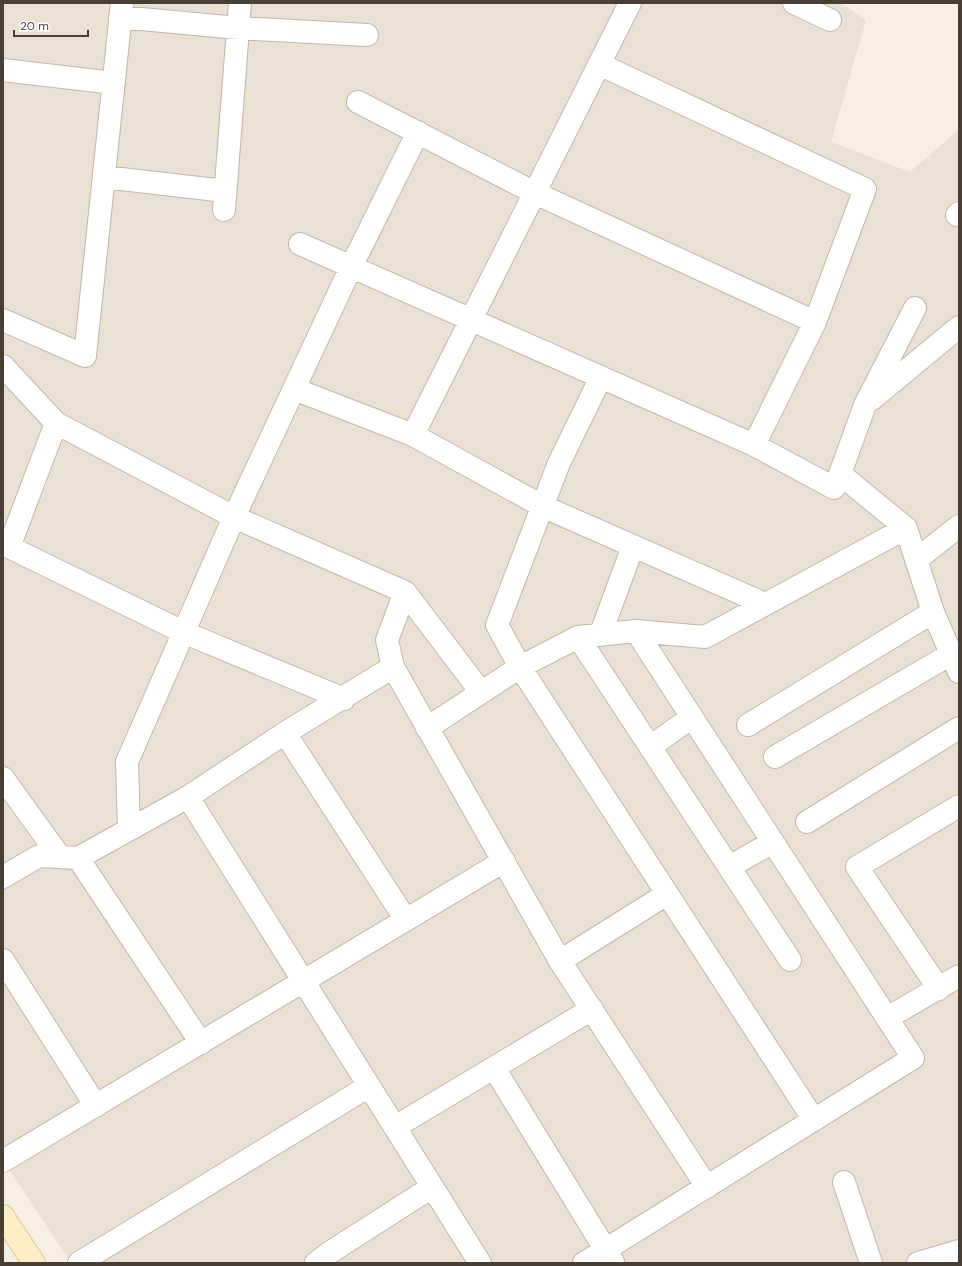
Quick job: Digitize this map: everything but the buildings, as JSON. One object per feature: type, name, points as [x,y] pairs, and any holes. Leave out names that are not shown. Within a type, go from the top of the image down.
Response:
[{"type":"street","points":[[104,177],[225,200],[240,3]]},
{"type":"street","points":[[413,435],[630,3]]},
{"type":"street","points":[[794,3],[830,20]]},
{"type":"street","points":[[3,320],[85,356],[121,10],[238,28],[367,35]]},
{"type":"street","points":[[599,64],[865,189],[815,322],[754,445]]},
{"type":"street","points":[[3,70],[114,83]]},
{"type":"street","points":[[358,102],[535,192],[815,322]]},
{"type":"street","points":[[129,830],[127,762],[234,517],[351,267],[418,132]]},
{"type":"street","points":[[300,244],[754,445],[834,488],[865,405],[915,308]]},
{"type":"street","points":[[865,405],[956,336]]},
{"type":"street","points":[[3,366],[56,423],[234,517],[405,592],[482,692]]},
{"type":"street","points":[[600,377],[559,463],[497,625],[520,667],[814,1120]]},
{"type":"street","points":[[294,389],[413,435],[542,506],[765,604]]},
{"type":"street","points":[[56,423],[9,547],[183,632],[344,699]]},
{"type":"street","points":[[775,757],[955,663],[933,612],[906,528],[840,474]]},
{"type":"street","points":[[916,560],[959,526]]},
{"type":"street","points":[[428,728],[520,667],[578,637],[601,633],[636,631],[705,637],[906,528]]},
{"type":"street","points":[[601,633],[633,546]]},
{"type":"street","points":[[405,592],[387,640],[393,667],[560,961],[707,1187]]},
{"type":"street","points":[[748,725],[933,612]]},
{"type":"street","points":[[584,1263],[610,1256],[707,1187],[913,1058],[636,631]]},
{"type":"street","points":[[578,637],[790,960]]},
{"type":"street","points":[[3,878],[39,856],[69,858],[129,830],[188,797],[285,733],[344,699],[393,667]]},
{"type":"street","points":[[650,747],[692,717]]},
{"type":"street","points":[[807,822],[959,728]]},
{"type":"street","points":[[285,733],[406,920]]},
{"type":"street","points":[[3,778],[69,858],[201,1043]]},
{"type":"street","points":[[188,797],[480,1263]]},
{"type":"street","points":[[939,989],[857,867],[959,806]]},
{"type":"street","points":[[729,867],[773,842]]},
{"type":"street","points":[[3,1161],[504,861]]},
{"type":"street","points":[[560,961],[667,894]]},
{"type":"street","points":[[3,960],[96,1106]]},
{"type":"street","points":[[887,1018],[959,976]]},
{"type":"street","points":[[395,1127],[592,1009]]},
{"type":"street","points":[[494,1068],[610,1256]]},
{"type":"street","points":[[79,1263],[369,1086]]},
{"type":"street","points":[[844,1182],[871,1263]]},
{"type":"street","points":[[316,1263],[329,1253],[432,1187]]},
{"type":"street","points":[[3,1216],[34,1263]]},
{"type":"street","points":[[918,1263],[959,1251]]},
{"type":"shaded area","points":[[3,3],[841,3],[866,20],[831,142],[910,172],[959,129],[959,1263],[71,1263],[3,1160]]}]
